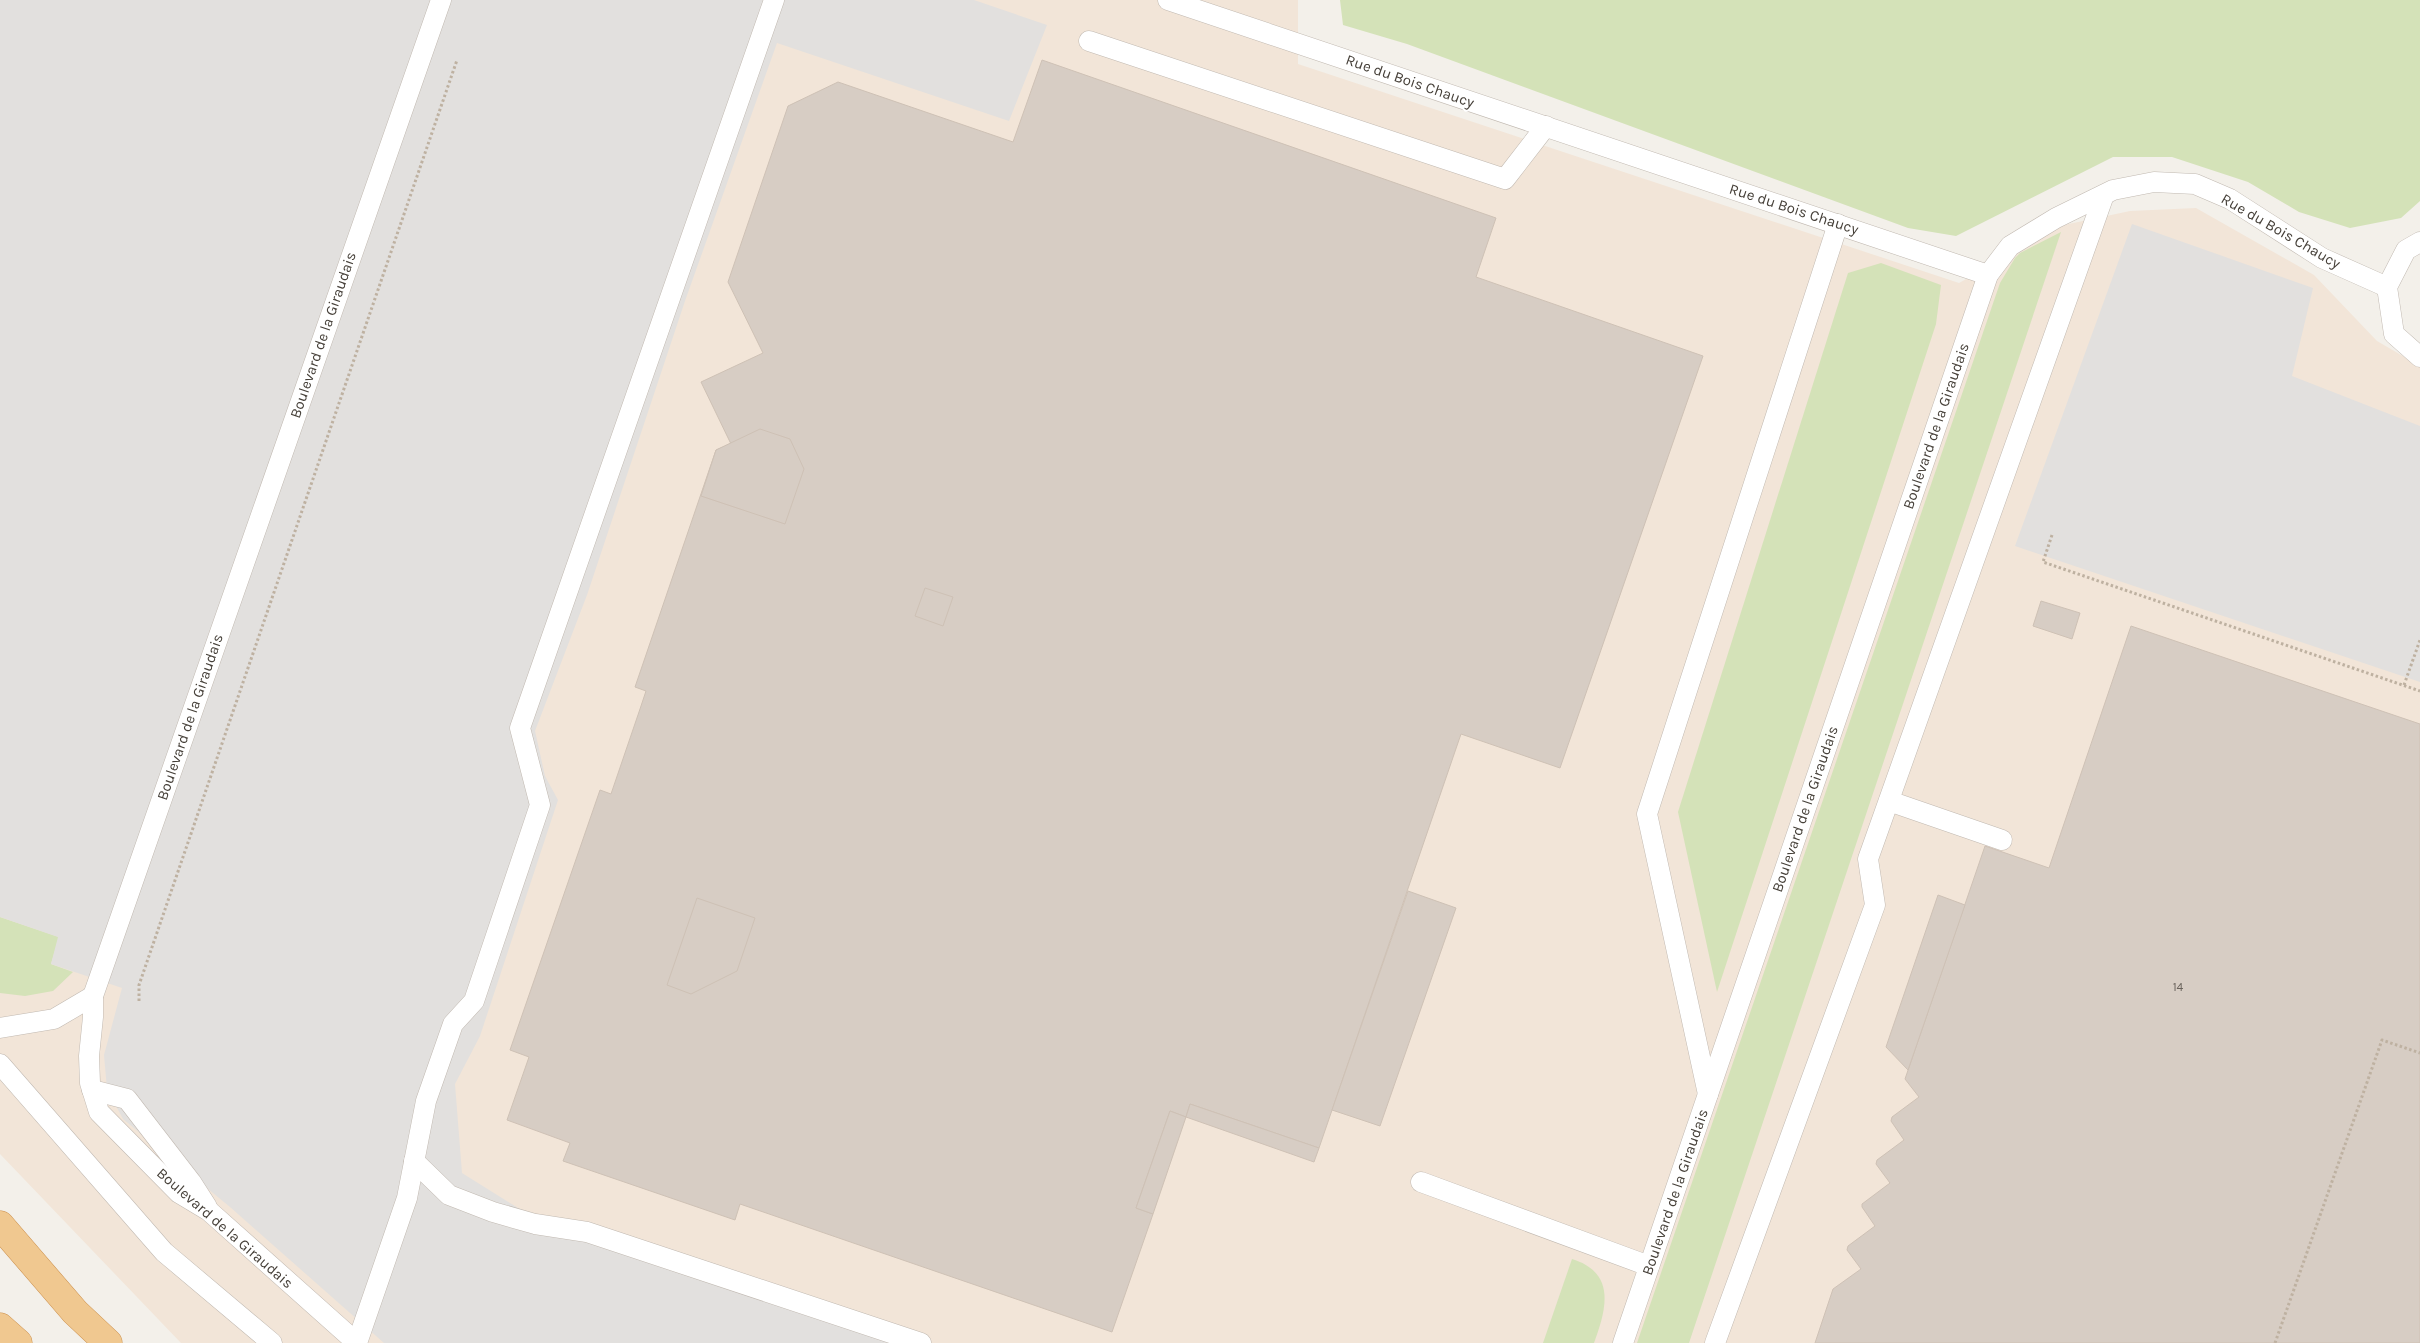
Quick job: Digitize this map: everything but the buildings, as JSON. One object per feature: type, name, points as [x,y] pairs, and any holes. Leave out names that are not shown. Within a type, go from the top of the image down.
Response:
[{"type":"highway","points":[[0,1225],[74,1312],[108,1343]]},
{"type":"highway","points":[[0,1327],[18,1343]]},
{"type":"lane","name":"Boulevard de la Giraudais","points":[[357,1343],[209,1211],[179,1193],[99,1112],[90,1083],[89,1056],[94,1017],[93,996],[441,0]]},
{"type":"lane","points":[[357,1343],[408,1198],[426,1101],[453,1024],[474,1001],[528,846],[540,805],[520,728],[774,0]]},
{"type":"lane","name":"Rue du Bois Chaucy","points":[[1168,0],[1988,275],[2010,246],[2056,218],[2113,190],[2154,182],[2195,184],[2230,199],[2322,258],[2387,287]]},
{"type":"lane","points":[[1088,41],[1505,178],[1546,126]]},
{"type":"lane","points":[[1714,1343],[1876,905],[1868,859],[2104,196]]},
{"type":"lane","points":[[1708,1094],[1647,814],[1838,224]]},
{"type":"lane","points":[[2420,242],[2406,250],[2387,287],[2394,334],[2420,357]]},
{"type":"lane","name":"Boulevard de la Giraudais","points":[[1623,1343],[1988,275]]},
{"type":"lane","points":[[1889,801],[2002,840]]},
{"type":"lane","points":[[0,1028],[54,1019],[93,996]]},
{"type":"lane","points":[[0,1064],[164,1252],[272,1343]]},
{"type":"lane","points":[[92,1090],[127,1099],[191,1182],[209,1211]]},
{"type":"lane","points":[[414,1161],[449,1195],[493,1212],[535,1224],[587,1232],[921,1343]]},
{"type":"lane","points":[[1421,1182],[1649,1266]]},
{"type":"path","points":[[139,1001],[139,985],[457,60]]},
{"type":"path","points":[[2052,535],[2043,562],[2420,691]]},
{"type":"path","points":[[2404,685],[2420,640]]},
{"type":"path","points":[[2275,1343],[2382,1040],[2420,1053]]},
{"type":"shaded area","points":[[0,0],[1298,0],[1298,64],[1959,283],[2064,225],[2130,211],[2196,208],[2314,275],[2377,341],[2420,366],[2420,1343],[181,1343],[0,1154]]},
{"type":"shaded area","points":[[0,0],[974,0],[1047,25],[1009,121],[777,43],[685,301],[587,595],[535,731],[545,776],[558,800],[480,1036],[455,1084],[462,1173],[523,1211],[921,1343],[384,1343],[230,1207],[123,1119],[107,1089],[104,1055],[122,988],[51,964],[58,937],[0,917]]},
{"type":"shaded area","points":[[2132,224],[2313,288],[2292,376],[2420,426],[2420,682],[2015,546]]},
{"type":"green space","points":[[1340,0],[2420,0],[2420,201],[2401,218],[2350,228],[2299,212],[2248,182],[2172,157],[2113,157],[1956,236],[1908,228],[1407,44],[1343,25]]},
{"type":"green space","points":[[2061,232],[1689,1343],[1637,1343],[2000,283],[2020,253]]},
{"type":"green space","points":[[1881,263],[1941,285],[1936,324],[1717,992],[1678,812],[1848,273]]},
{"type":"green space","points":[[0,917],[59,937],[51,964],[73,972],[53,991],[25,996],[0,993]]},
{"type":"green space","points":[[1572,1259],[1586,1265],[1596,1273],[1602,1283],[1604,1306],[1594,1343],[1543,1343]]}]
